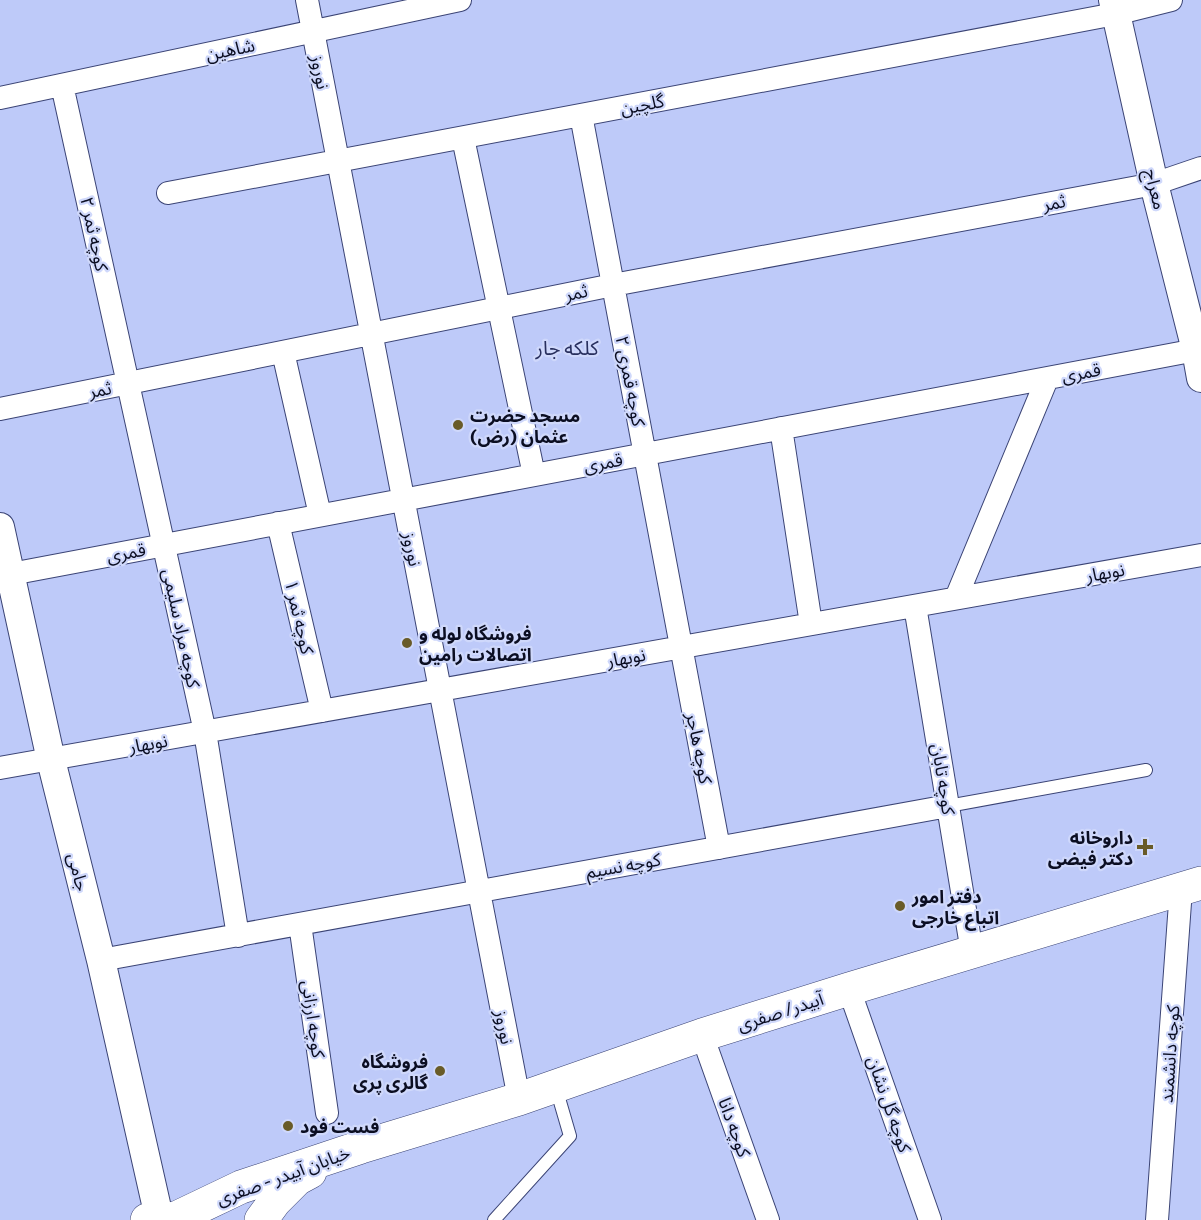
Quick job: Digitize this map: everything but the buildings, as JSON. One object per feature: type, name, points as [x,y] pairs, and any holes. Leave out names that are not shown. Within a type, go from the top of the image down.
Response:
[{"type":"main road","name":"آبیدر/ صفری","points":[[361,1148],[556,1087],[702,1035],[1191,886]]},
{"type":"main road","name":"خیابان آبیدر - صفری","points":[[164,1219],[241,1187],[361,1148]]},
{"type":"main road","points":[[261,1220],[275,1201],[297,1179],[361,1148]]},
{"type":"street","name":"نوروز","points":[[307,0],[519,1099]]},
{"type":"street","name":"شاهین","points":[[0,98],[460,0]]},
{"type":"street","name":"گلچین","points":[[168,193],[581,115],[1114,7],[1171,0]]},
{"type":"street","name":"معراج","points":[[1114,7],[1201,378]]},
{"type":"street","name":"کوچه ثمر ۲","points":[[62,85],[128,383]]},
{"type":"street","name":"کوچه قمری ۲","points":[[581,115],[681,648]]},
{"type":"street","points":[[463,138],[534,475]]},
{"type":"street","name":"ثمر","points":[[0,409],[613,285],[1154,184],[1201,168]]},
{"type":"street","name":"قمری","points":[[11,573],[1196,350]]},
{"type":"street","points":[[283,352],[320,515]]},
{"type":"street","points":[[956,598],[1047,378]]},
{"type":"street","name":"کوچه مراد سلیمی","points":[[128,383],[205,732],[238,936]]},
{"type":"street","points":[[781,428],[811,624]]},
{"type":"street","name":"کوچه ثمر ۱","points":[[278,523],[322,711]]},
{"type":"street","name":"جامی","points":[[0,527],[51,759],[164,1219]]},
{"type":"street","name":"نوبهار","points":[[0,768],[1201,555]]},
{"type":"street","name":"کوچه تابان","points":[[915,606],[972,952]]},
{"type":"street","name":"کوچه هاجر","points":[[681,648],[719,848]]},
{"type":"street","name":"کوچه نسیم","points":[[101,960],[948,806]]},
{"type":"street","name":"کوچه دانشمند","points":[[1157,1220],[1191,886]]},
{"type":"street","name":"کوچه ارزانی","points":[[300,924],[327,1113]]},
{"type":"street","name":"کوچه گل نشان","points":[[849,989],[930,1220]]},
{"type":"street","name":"کوچه دانا","points":[[702,1035],[768,1220]]},
{"type":"lane","name":"کوچه نسیم","points":[[948,806],[1146,770]]},
{"type":"lane","points":[[494,1220],[570,1136],[556,1087]]},
{"type":"place","name":"مسجد حضرت عثمان (رض)","points":[[458,425]]},
{"type":"place","name":"فروشگاه لوله و اتصالات رامین","points":[[407,643]]},
{"type":"place","name":"داروخانه دکتر فیضی","points":[[1145,847]]},
{"type":"place","name":"دفتر امور اتباع خارجی","points":[[900,906]]},
{"type":"place","name":"فروشگاه گالری پری","points":[[440,1071]]},
{"type":"place","name":"فست فود","points":[[288,1126]]},
{"type":"district","name":"کلکه جار","points":[[567,347]]}]
